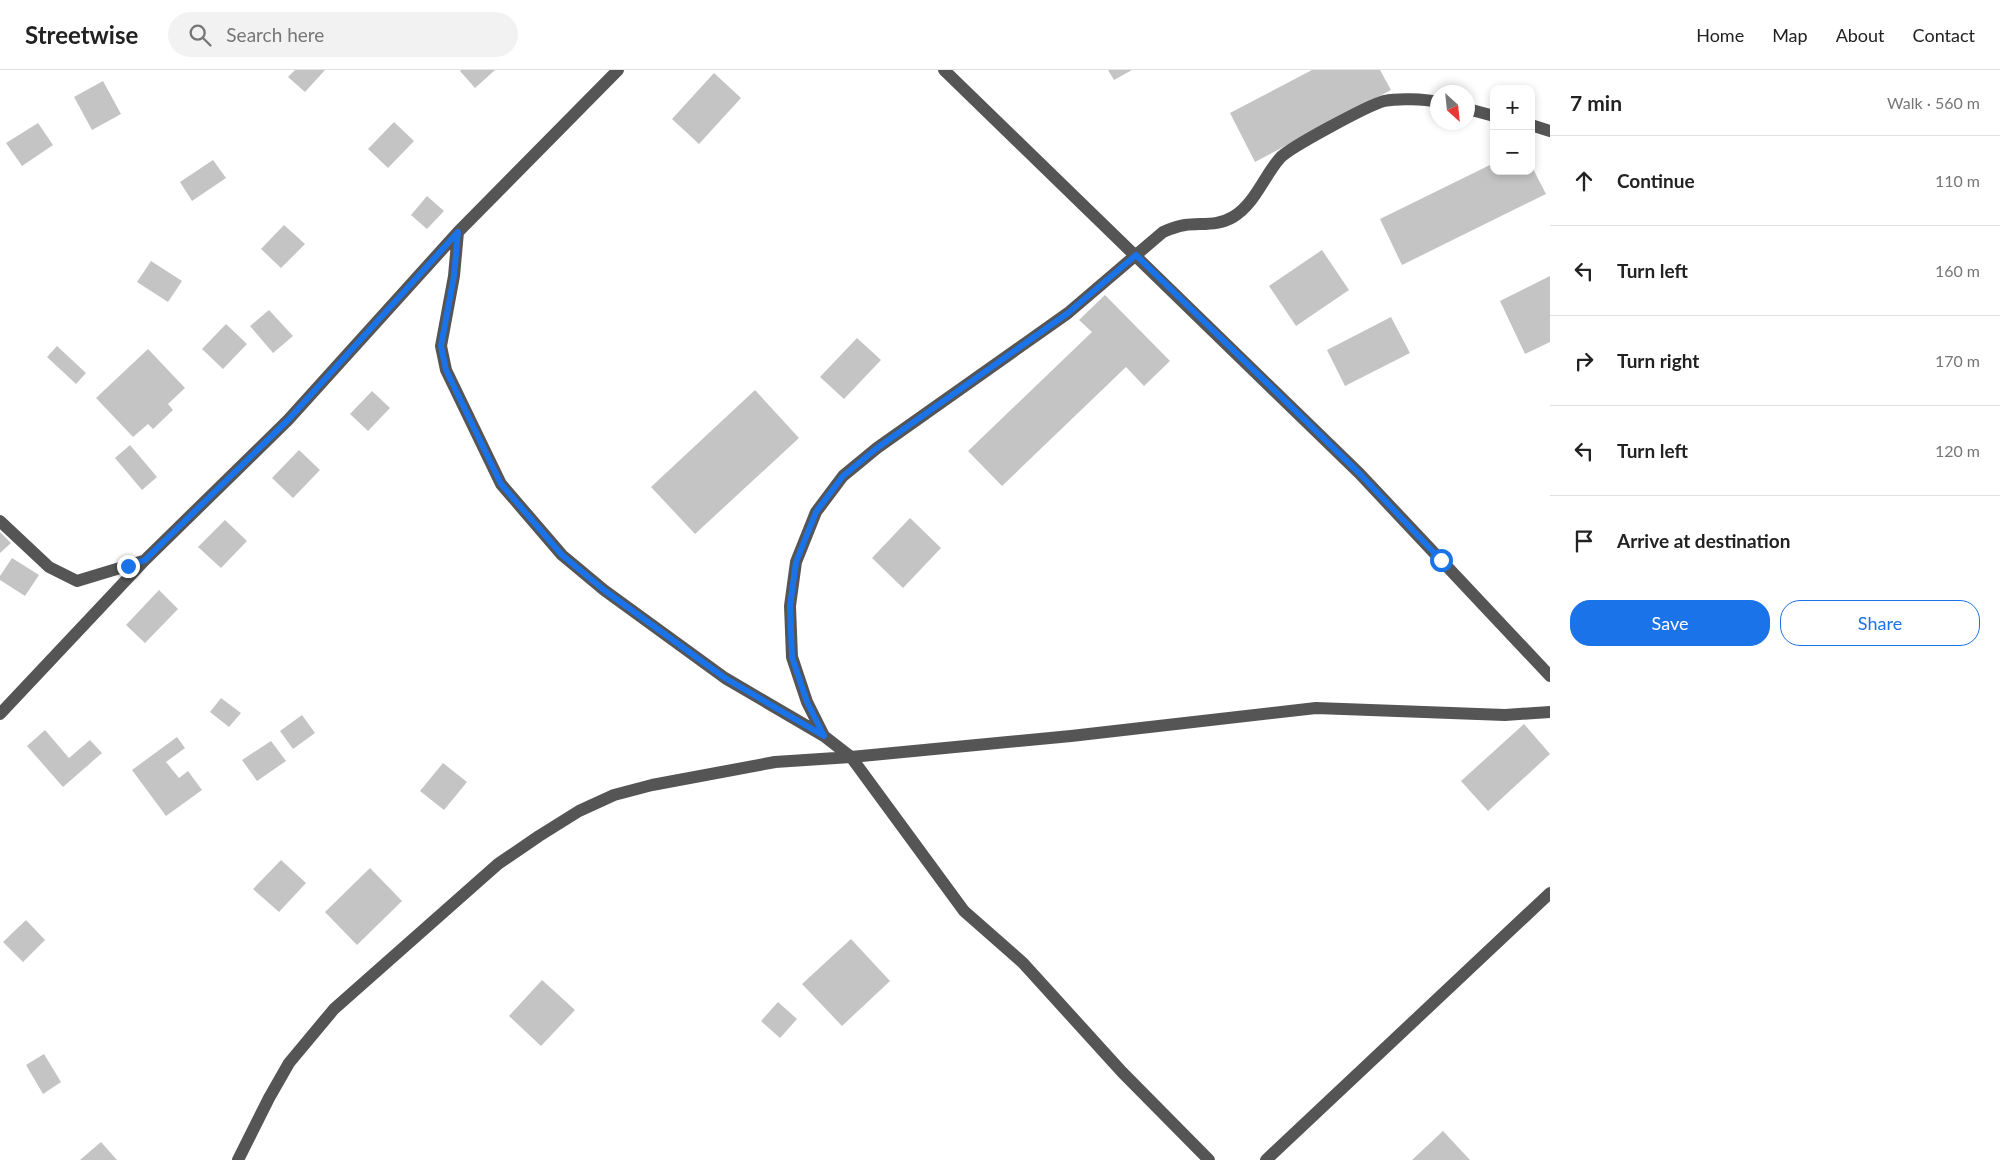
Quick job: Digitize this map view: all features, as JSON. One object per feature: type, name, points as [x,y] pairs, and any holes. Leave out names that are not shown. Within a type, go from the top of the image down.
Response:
[{"type":"street","points":[[0,714],[145,560],[288,420],[458,232],[618,70]]},
{"type":"street","points":[[944,70],[1359,473],[1550,676]]},
{"type":"street","points":[[824,736],[807,702],[792,657],[790,606],[796,562],[816,512],[843,476],[877,448],[1068,313],[1163,232],[1183,225],[1212,224],[1235,216],[1252,198],[1282,156],[1337,124],[1385,101],[1430,101]]},
{"type":"street","points":[[1475,111],[1490,115]]},
{"type":"street","points":[[1535,126],[1550,131]]},
{"type":"street","points":[[458,232],[454,276],[441,346],[446,370],[501,484],[562,555],[604,590],[725,678],[824,736],[851,757],[964,911],[1023,963],[1122,1072],[1208,1160]]},
{"type":"street","points":[[0,521],[49,567],[77,581],[145,560]]},
{"type":"street","points":[[238,1160],[289,1063],[334,1008],[498,864],[579,811],[605,799],[652,784],[775,762],[851,757],[1071,736],[1316,708],[1505,715],[1550,712]]},
{"type":"street","points":[[1266,1160],[1550,893]]},
{"type":"building","points":[[295,70],[325,70],[305,92],[288,77]]},
{"type":"building","points":[[461,70],[495,70],[475,88]]},
{"type":"building","points":[[1108,70],[1132,70],[1114,80]]},
{"type":"building","points":[[1312,70],[1380,70],[1391,90],[1255,162],[1230,113]]},
{"type":"building","points":[[714,73],[741,98],[699,144],[672,119]]},
{"type":"building","points":[[103,81],[121,114],[92,130],[74,97]]},
{"type":"building","points":[[394,122],[414,141],[388,168],[368,149]]},
{"type":"building","points":[[38,123],[53,145],[22,166],[6,143]]},
{"type":"building","points":[[213,160],[226,178],[192,201],[180,182]]},
{"type":"building","points":[[1490,165],[1490,175],[1535,175],[1535,173],[1546,194],[1402,265],[1380,219]]},
{"type":"building","points":[[427,196],[444,211],[427,229],[411,215]]},
{"type":"building","points":[[284,225],[305,244],[281,268],[261,249]]},
{"type":"building","points":[[1322,250],[1349,290],[1296,326],[1269,286]]},
{"type":"building","points":[[151,261],[182,281],[168,302],[137,282]]},
{"type":"building","points":[[1550,276],[1550,342],[1525,354],[1500,301]]},
{"type":"building","points":[[1105,295],[1170,361],[1144,386],[1126,367],[1002,486],[968,451],[1092,332],[1079,320]]},
{"type":"building","points":[[269,310],[293,336],[273,353],[250,326]]},
{"type":"building","points":[[1391,317],[1410,353],[1345,386],[1327,350]]},
{"type":"building","points":[[226,324],[247,344],[223,369],[202,349]]},
{"type":"building","points":[[857,338],[881,360],[844,399],[820,377]]},
{"type":"building","points":[[57,346],[86,373],[76,384],[47,357]]},
{"type":"building","points":[[148,349],[185,388],[168,404],[173,410],[153,429],[148,424],[133,437],[96,398]]},
{"type":"building","points":[[755,390],[799,438],[695,534],[651,487]]},
{"type":"building","points":[[372,391],[390,408],[368,431],[350,414]]},
{"type":"building","points":[[130,445],[157,477],[142,490],[115,458]]},
{"type":"building","points":[[299,450],[320,470],[293,498],[272,478]]},
{"type":"building","points":[[910,518],[941,548],[903,588],[872,558]]},
{"type":"building","points":[[225,520],[247,541],[221,568],[198,547]]},
{"type":"building","points":[[0,532],[11,543],[0,553]]},
{"type":"building","points":[[12,558],[39,575],[25,596],[0,580],[0,576]]},
{"type":"building","points":[[159,590],[178,609],[145,643],[126,625]]},
{"type":"building","points":[[221,698],[241,713],[229,727],[210,712]]},
{"type":"building","points":[[302,715],[315,733],[293,749],[280,731]]},
{"type":"building","points":[[1524,724],[1550,754],[1488,811],[1461,781]]},
{"type":"building","points":[[45,730],[69,758],[90,740],[102,753],[63,787],[27,746]]},
{"type":"building","points":[[177,737],[185,748],[166,762],[179,778],[188,771],[202,790],[166,816],[132,770]]},
{"type":"building","points":[[271,741],[286,761],[257,781],[242,760]]},
{"type":"building","points":[[443,763],[467,782],[444,810],[420,791]]},
{"type":"building","points":[[281,860],[306,883],[279,912],[253,889]]},
{"type":"building","points":[[370,868],[402,901],[357,945],[325,912]]},
{"type":"building","points":[[26,920],[45,940],[23,962],[3,942]]},
{"type":"building","points":[[851,939],[890,981],[842,1026],[802,984]]},
{"type":"building","points":[[542,980],[575,1010],[541,1046],[509,1016]]},
{"type":"building","points":[[778,1002],[797,1019],[780,1038],[761,1021]]},
{"type":"building","points":[[44,1054],[61,1082],[43,1094],[26,1065]]},
{"type":"building","points":[[1443,1131],[1470,1160],[1412,1160]]},
{"type":"building","points":[[101,1142],[117,1160],[80,1160]]},
{"type":"route","points":[[128,566],[145,560],[288,420],[458,232],[454,276],[443,324],[441,346],[446,370],[501,484],[562,555],[604,590],[725,678],[824,736],[807,702],[792,657],[790,606],[796,562],[816,512],[843,476],[877,448],[1068,313],[1136,255],[1359,473],[1441,560]]}]
